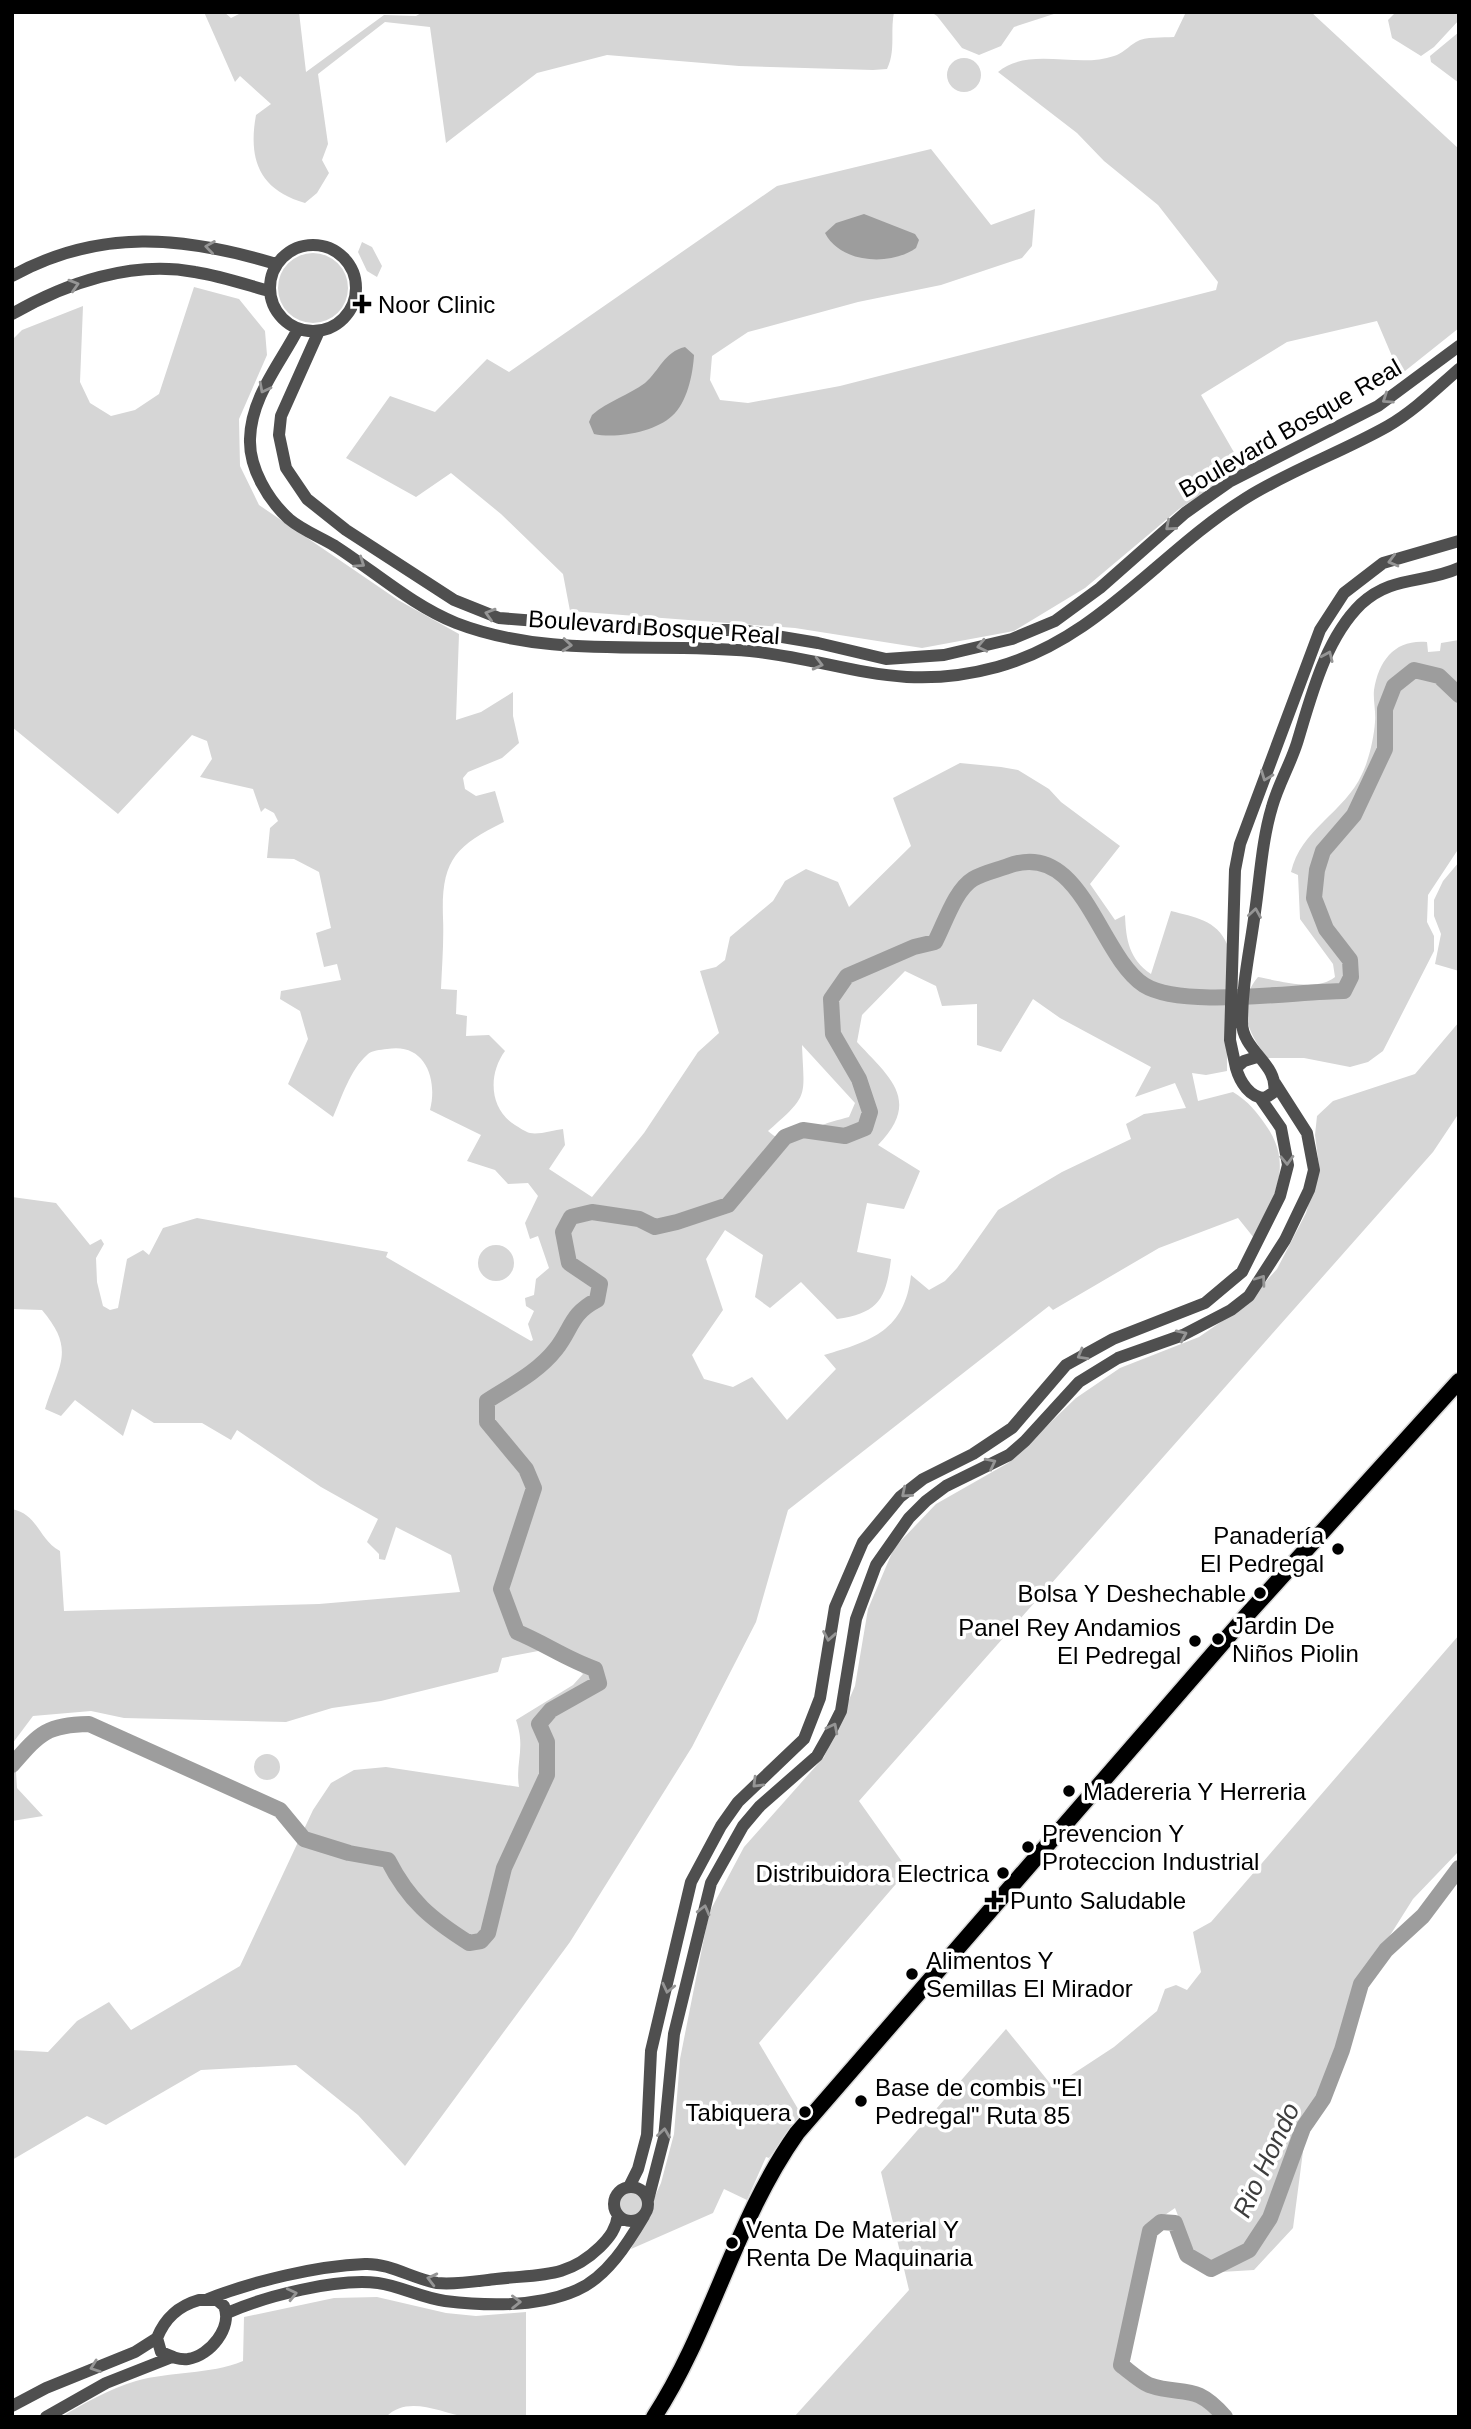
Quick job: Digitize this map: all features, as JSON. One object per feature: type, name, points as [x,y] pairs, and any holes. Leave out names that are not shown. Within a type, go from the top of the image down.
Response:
[{"type":"main road","points":[[654,2417],[695,2339],[775,2166],[797,2133],[1237,1627],[1459,1381]]},
{"type":"street","points":[[12,276],[61,254],[123,240],[182,243],[230,250],[276,264]]},
{"type":"street","points":[[311,244],[324,246],[346,258],[357,286],[353,303],[342,320],[319,331],[298,329],[277,313],[269,290],[276,264],[286,254],[311,244]]},
{"type":"street","points":[[12,314],[61,289],[122,273],[192,271],[269,290]]},
{"type":"street","name":"Boulevard Bosque Real","points":[[298,329],[268,380],[253,416],[251,450],[260,478],[290,520],[451,621],[499,636],[545,643],[750,652],[880,676],[915,679],[948,677],[994,668],[1036,654],[1060,642],[1102,613],[1230,509],[1303,467],[1390,425],[1459,369]]},
{"type":"street","name":"Boulevard Bosque Real","points":[[319,331],[281,416],[279,435],[286,468],[307,499],[346,530],[454,600],[499,618],[653,630],[740,630],[818,643],[886,659],[915,659],[955,653],[1012,639],[1055,621],[1092,594],[1185,513],[1229,482],[1378,406],[1459,346]]},
{"type":"street","points":[[629,2186],[638,2169],[647,2135],[651,2051],[691,1882],[721,1826],[738,1802],[804,1739],[820,1698],[835,1607],[863,1542],[900,1497],[923,1479],[972,1454],[1012,1428],[1066,1365],[1113,1339],[1205,1303],[1242,1272],[1280,1196],[1288,1165],[1281,1128],[1261,1099],[1249,1090],[1236,1068],[1230,1040],[1237,1027],[1238,979],[1233,917],[1240,845],[1320,630],[1344,593],[1370,570],[1390,561],[1459,541]]},
{"type":"street","points":[[1238,979],[1272,807],[1290,765],[1320,674],[1345,622],[1362,603],[1390,585],[1459,568]]},
{"type":"street","points":[[227,2313],[260,2302],[353,2284],[379,2283],[446,2301],[527,2302],[578,2290],[601,2274],[644,2216],[664,2138],[674,2034],[711,1883],[743,1826],[760,1806],[817,1756],[830,1733],[841,1711],[856,1619],[876,1564],[909,1518],[926,1501],[946,1486],[1009,1455],[1026,1441],[1079,1382],[1118,1358],[1183,1335],[1231,1310],[1249,1296],[1265,1275],[1290,1230],[1309,1190],[1314,1170],[1307,1133],[1266,1064],[1257,1058],[1237,1027]]},
{"type":"street","points":[[1236,1068],[1244,1061],[1257,1058]]},
{"type":"street","points":[[1261,1099],[1272,1095],[1275,1083]]},
{"type":"street","points":[[12,2406],[86,2370],[135,2353],[157,2339],[164,2323],[188,2303],[237,2288],[335,2267],[368,2263],[402,2270],[437,2283],[548,2275],[575,2267],[611,2235],[618,2215],[614,2201],[622,2189],[629,2186],[640,2189],[648,2200]]},
{"type":"street","points":[[618,2215],[631,2222],[644,2216]]},
{"type":"street","points":[[157,2339],[161,2352],[172,2357],[190,2359],[209,2348],[224,2328],[227,2313],[217,2300],[208,2299]]},
{"type":"street","points":[[46,2417],[106,2383],[172,2357]]},
{"type":"shaded area","points":[[204,12],[224,12],[231,18],[243,12],[299,12],[306,72],[384,15],[416,16],[423,12],[894,12],[891,55],[887,69],[739,66],[607,55],[537,73],[446,143],[430,27],[385,22],[318,74],[328,144],[322,160],[329,173],[317,193],[305,203],[277,190],[260,171],[254,145],[256,115],[271,104],[240,76],[235,82]]},
{"type":"shaded area","points":[[931,12],[1060,12],[1014,27],[1001,46],[979,55],[962,48]]},
{"type":"shaded area","points":[[1186,12],[1311,12],[1459,149],[1459,328],[1400,375],[1377,321],[1287,342],[1201,395],[1243,468],[1179,509],[1085,588],[1014,631],[922,648],[795,628],[570,611],[563,574],[501,514],[451,473],[416,497],[346,458],[390,396],[435,412],[487,359],[509,372],[777,186],[931,149],[991,225],[1035,209],[1032,246],[1022,258],[941,285],[858,302],[748,332],[712,356],[710,380],[720,400],[748,403],[840,386],[1216,290],[1218,282],[1158,205],[1104,161],[1077,133],[998,72],[1010,64],[1024,60],[1100,59],[1117,55],[1140,40],[1174,37]]},
{"type":"shaded area","points":[[1396,12],[1459,12],[1459,20],[1434,47],[1421,56],[1392,38],[1388,20]]},
{"type":"shaded area","points":[[1459,32],[1459,83],[1431,62],[1430,56]]},
{"type":"shaded area","points":[[964,58],[976,63],[981,75],[976,87],[964,92],[952,87],[947,75],[952,63]]},
{"type":"shaded area","points":[[864,214],[915,234],[919,240],[916,248],[893,258],[867,259],[842,251],[825,233],[836,223]]},
{"type":"shaded area","points":[[362,242],[372,247],[382,266],[377,277],[367,271],[358,252]]},
{"type":"shaded area","points":[[313,253],[338,263],[348,288],[338,313],[313,323],[288,313],[278,288],[288,263]]},
{"type":"shaded area","points":[[194,287],[239,299],[265,331],[267,355],[239,419],[240,466],[259,505],[398,600],[459,634],[456,720],[481,712],[513,692],[513,716],[519,743],[502,758],[468,772],[463,778],[465,789],[476,796],[495,791],[504,822],[462,848],[448,869],[443,899],[441,989],[457,990],[456,1014],[467,1016],[466,1036],[489,1035],[505,1051],[496,1070],[494,1091],[500,1110],[506,1118],[530,1133],[563,1129],[565,1145],[549,1169],[592,1197],[644,1133],[698,1052],[719,1033],[700,971],[716,967],[725,960],[730,937],[773,901],[785,881],[806,869],[838,882],[849,907],[911,846],[893,798],[960,763],[1018,770],[1049,789],[1061,802],[1120,846],[1090,884],[1115,920],[1125,915],[1126,933],[1133,955],[1151,974],[1171,911],[1204,921],[1223,936],[1227,944],[1227,1071],[1206,1075],[1192,1073],[1198,1101],[1233,1092],[1238,1095],[1252,1107],[1267,1127],[1279,1155],[1278,1183],[1254,1238],[1238,1218],[1159,1248],[1053,1310],[1049,1306],[788,1510],[756,1622],[692,1747],[570,1942],[405,2166],[358,2115],[296,2065],[201,2070],[106,2125],[87,2116],[12,2160],[12,2050],[48,2052],[77,2021],[109,2002],[131,2030],[240,1966],[313,1810],[331,1783],[354,1770],[386,1767],[519,1787],[520,1739],[516,1720],[573,1685],[583,1674],[554,1648],[502,1658],[498,1672],[381,1701],[332,1708],[286,1722],[124,1718],[91,1711],[33,1716],[12,1744],[12,1509],[28,1516],[47,1540],[60,1551],[64,1611],[319,1604],[460,1592],[451,1555],[396,1527],[385,1560],[379,1559],[379,1554],[367,1542],[378,1519],[321,1487],[237,1430],[231,1440],[202,1423],[154,1423],[132,1409],[123,1436],[75,1400],[61,1416],[45,1409],[59,1368],[62,1347],[59,1336],[42,1310],[12,1309],[12,1197],[56,1203],[90,1245],[101,1239],[104,1244],[96,1258],[97,1282],[103,1306],[110,1310],[118,1308],[127,1259],[143,1250],[149,1255],[163,1228],[197,1218],[388,1252],[386,1257],[531,1341],[533,1340],[528,1324],[534,1311],[526,1306],[525,1298],[534,1295],[536,1279],[549,1268],[538,1236],[530,1239],[525,1223],[538,1196],[528,1183],[508,1184],[495,1170],[467,1161],[481,1135],[430,1110],[430,1075],[426,1065],[411,1051],[400,1048],[369,1053],[351,1076],[333,1117],[288,1084],[308,1039],[300,1011],[280,999],[281,991],[341,980],[337,964],[324,967],[316,933],[331,928],[319,872],[294,859],[267,858],[270,828],[278,821],[274,813],[265,808],[261,812],[253,789],[200,777],[212,759],[207,741],[192,735],[118,814],[12,727],[12,340],[22,330],[83,306],[80,382],[90,403],[111,416],[135,410],[159,394]],"holes":[[[905,971],[936,986],[942,1006],[977,1004],[977,1045],[1001,1052],[1033,999],[1060,1018],[1151,1067],[1135,1097],[1175,1083],[1186,1108],[1144,1114],[1126,1124],[1131,1139],[1062,1172],[998,1210],[945,1281],[929,1290],[911,1275],[908,1294],[893,1321],[871,1338],[824,1355],[836,1369],[787,1420],[752,1377],[733,1387],[704,1379],[692,1355],[723,1310],[706,1259],[725,1230],[763,1255],[755,1297],[770,1308],[801,1282],[837,1319],[862,1313],[878,1302],[883,1294],[891,1259],[857,1252],[867,1203],[904,1209],[920,1171],[878,1145],[898,1115],[899,1102],[889,1078],[857,1042],[862,1015]],[[802,1045],[855,1103],[849,1117],[824,1124],[798,1138],[786,1140],[768,1131],[798,1102],[803,1086]]]},
{"type":"shaded area","points":[[685,347],[694,355],[692,371],[682,404],[672,416],[665,422],[635,433],[613,436],[594,434],[589,422],[592,415],[645,383],[667,357]]},
{"type":"shaded area","points":[[1459,640],[1459,848],[1428,895],[1427,922],[1434,936],[1434,951],[1383,1051],[1368,1062],[1350,1067],[1304,1058],[1268,1058],[1255,1039],[1247,1019],[1247,998],[1258,977],[1309,985],[1335,977],[1333,964],[1300,919],[1298,875],[1291,872],[1304,844],[1345,799],[1365,768],[1374,734],[1374,690],[1380,669],[1391,653],[1406,644],[1427,642],[1428,652],[1440,651],[1441,643]]},
{"type":"shaded area","points":[[1459,862],[1459,971],[1435,964],[1441,934],[1434,916],[1434,900],[1443,881]]},
{"type":"shaded area","points":[[1459,1022],[1459,1113],[1433,1152],[859,1801],[908,1870],[759,2043],[801,2114],[769,2158],[766,2157],[747,2200],[724,2189],[713,2213],[631,2249],[661,2183],[674,2134],[680,2059],[709,1913],[744,1847],[824,1757],[855,1686],[868,1609],[894,1548],[936,1504],[1008,1463],[1076,1398],[1120,1368],[1199,1337],[1244,1306],[1277,1269],[1306,1213],[1319,1166],[1315,1135],[1317,1116],[1333,1101],[1415,1074]]},
{"type":"shaded area","points":[[496,1245],[508,1251],[514,1263],[508,1275],[496,1281],[484,1275],[478,1263],[484,1251]]},
{"type":"shaded area","points":[[1459,1635],[1459,1851],[1413,1899],[1353,1994],[1305,2136],[1293,2228],[1254,2270],[1221,2272],[1192,2251],[1175,2208],[1146,2228],[1115,2367],[1143,2388],[1201,2402],[1218,2417],[794,2417],[909,2290],[881,2172],[1006,2029],[1053,2087],[1114,2047],[1157,2011],[1165,1989],[1176,1985],[1187,1990],[1201,1972],[1193,1932],[1211,1922]]},
{"type":"shaded area","points":[[267,1754],[276,1758],[280,1767],[276,1776],[267,1780],[258,1776],[254,1767],[258,1758]]},
{"type":"shaded area","points":[[12,1771],[16,1772],[17,1788],[43,1816],[12,1821]]},
{"type":"shaded area","points":[[631,2191],[640,2195],[644,2204],[640,2213],[631,2217],[622,2213],[618,2204],[622,2195]]},
{"type":"shaded area","points":[[377,2297],[446,2313],[476,2316],[526,2312],[526,2417],[472,2418],[414,2406],[394,2410],[386,2417],[61,2417],[107,2392],[136,2381],[217,2369],[243,2361],[244,2317],[334,2298]]},
{"type":"waterway","points":[[12,1765],[45,1733],[63,1726],[89,1724],[280,1810],[304,1839],[349,1853],[388,1860],[404,1887],[432,1917],[469,1943],[481,1941],[488,1933],[504,1868],[547,1775],[547,1742],[539,1724],[551,1710],[599,1683],[595,1669],[517,1632],[501,1589],[534,1488],[526,1469],[487,1422],[487,1401],[541,1365],[556,1349],[576,1316],[597,1300],[600,1284],[569,1263],[563,1232],[571,1217],[592,1212],[639,1219],[655,1227],[677,1222],[728,1205],[785,1137],[803,1130],[845,1136],[865,1128],[870,1112],[859,1079],[833,1034],[831,999],[847,976],[914,947],[935,942],[956,899],[967,884],[981,875],[1008,866],[1033,862],[1054,869],[1071,883],[1128,970],[1144,985],[1162,992],[1185,996],[1241,997],[1344,991],[1351,977],[1350,960],[1326,929],[1314,898],[1317,870],[1323,851],[1354,815],[1385,749],[1385,709],[1394,686],[1414,670],[1439,676],[1459,695]]},
{"type":"waterway","name":"Rio Hondo","points":[[1225,2417],[1205,2398],[1149,2385],[1121,2365],[1150,2231],[1161,2222],[1175,2223],[1187,2255],[1211,2269],[1249,2250],[1270,2218],[1303,2128],[1323,2099],[1342,2050],[1361,1984],[1386,1950],[1423,1916],[1459,1868]]},
{"type":"place","name":"Noor Clinic","points":[[362,304]]},
{"type":"place","name":"Panadería El Pedregal","points":[[1338,1549]]},
{"type":"place","name":"Bolsa Y Deshechable","points":[[1260,1593]]},
{"type":"place","name":"Jardin De Niños Piolin","points":[[1218,1639]]},
{"type":"place","name":"Panel Rey Andamios El Pedregal","points":[[1195,1641]]},
{"type":"place","name":"Madereria Y Herreria","points":[[1069,1791]]},
{"type":"place","name":"Prevencion Y Proteccion Industrial","points":[[1028,1847]]},
{"type":"place","name":"Distribuidora Electrica","points":[[1003,1873]]},
{"type":"place","name":"Punto Saludable","points":[[994,1900]]},
{"type":"place","name":"Alimentos Y Semillas El Mirador","points":[[912,1974]]},
{"type":"place","name":"Base de combis \"El Pedregal\" Ruta 85","points":[[861,2101]]},
{"type":"place","name":"Tabiquera","points":[[805,2112]]},
{"type":"place","name":"Venta De Material Y Renta De Maquinaria","points":[[732,2243]]}]
